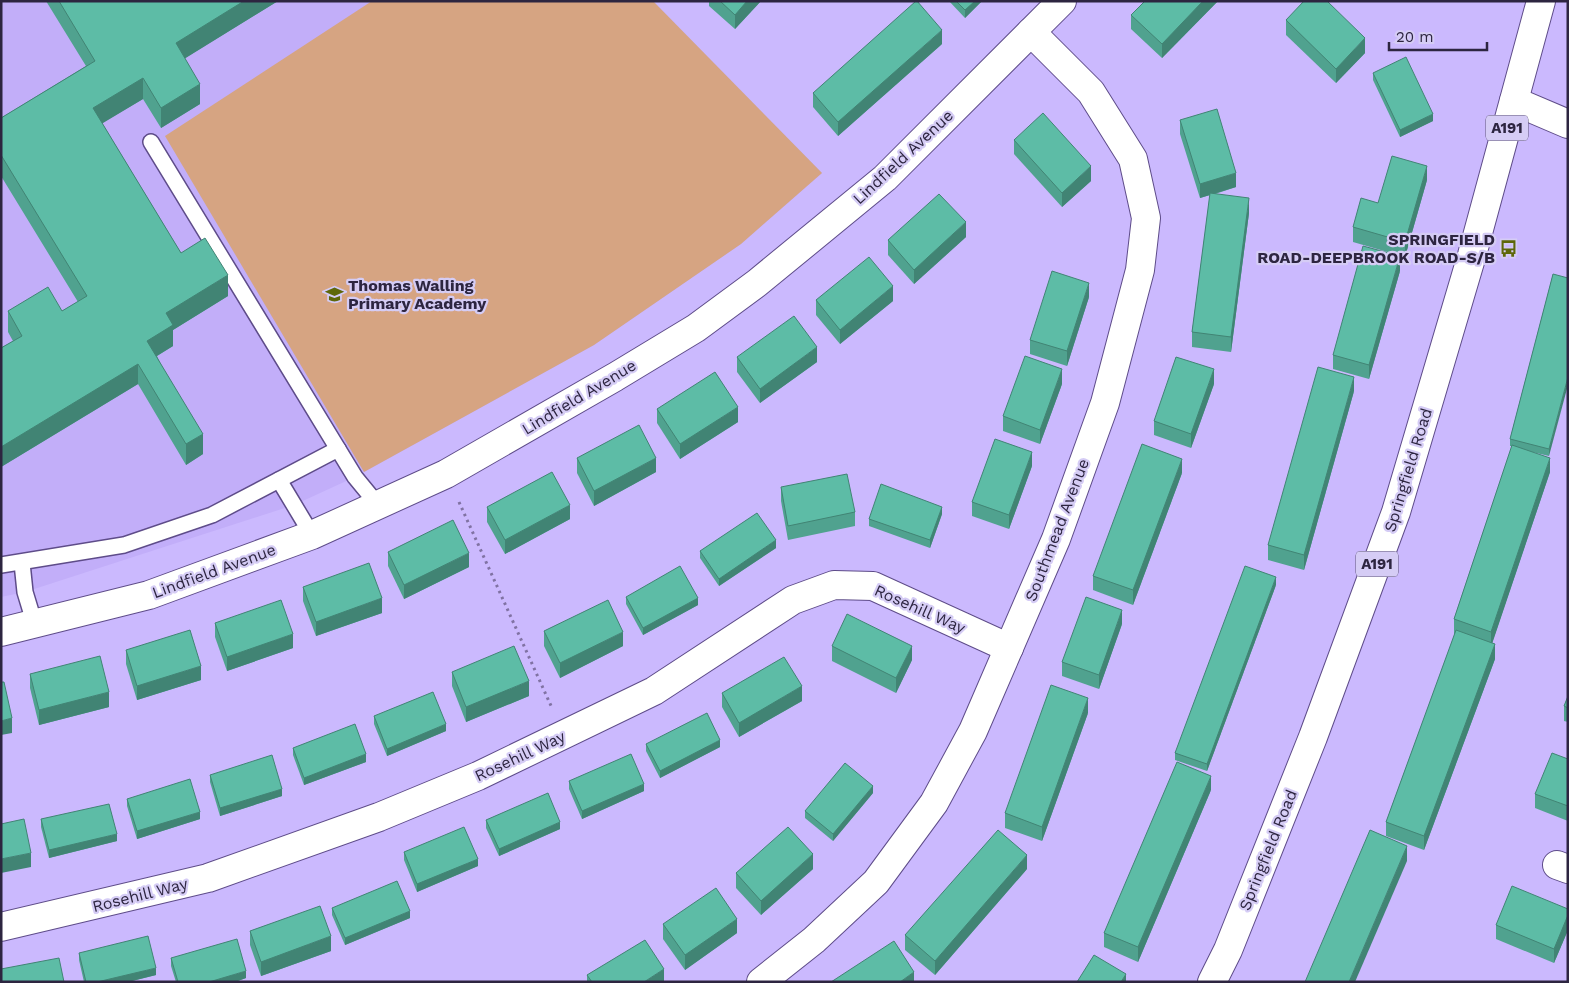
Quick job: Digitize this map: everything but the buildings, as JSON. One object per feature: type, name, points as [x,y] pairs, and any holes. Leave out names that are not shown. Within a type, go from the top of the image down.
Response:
[{"type":"street","name":"Lindfield Avenue","points":[[1,632],[35,625],[148,595],[312,535],[446,474],[533,425],[696,328],[757,283],[885,178],[1062,1]]},
{"type":"street","name":"Springfield Road","points":[[1212,982],[1228,950],[1313,737],[1396,512],[1472,255],[1541,1]]},
{"type":"street","name":"Southmead Avenue","points":[[761,982],[814,940],[876,882],[934,803],[974,731],[1056,539],[1105,403],[1140,270],[1146,218],[1134,159],[1091,92],[1031,32]]},
{"type":"street","points":[[1514,100],[1568,124]]},
{"type":"street","name":"Rosehill Way","points":[[1,927],[208,878],[379,817],[478,776],[654,692],[793,600],[834,585],[873,586],[1009,648]]},
{"type":"lane","points":[[151,142],[355,477],[378,505]]},
{"type":"lane","points":[[1,565],[124,546],[212,515],[338,449]]},
{"type":"lane","points":[[279,480],[312,535]]},
{"type":"lane","points":[[22,563],[25,592],[35,625]]},
{"type":"path","points":[[446,474],[564,734]]},
{"type":"shaded area","name":"Thomas Walling Primary Academy","points":[[1,1],[653,1],[822,173],[741,244],[594,345],[355,477],[294,505],[25,592],[1,597]]},
{"type":"shaded area","points":[[372,1],[653,1],[822,173],[741,244],[594,345],[364,472],[165,136]]},
{"type":"place","name":"SPRINGFIELD ROAD-DEEPBROOK ROAD-S/B","points":[[1509,248]]},
{"type":"place","name":"Thomas Walling Primary Academy","points":[[334,294]]}]
